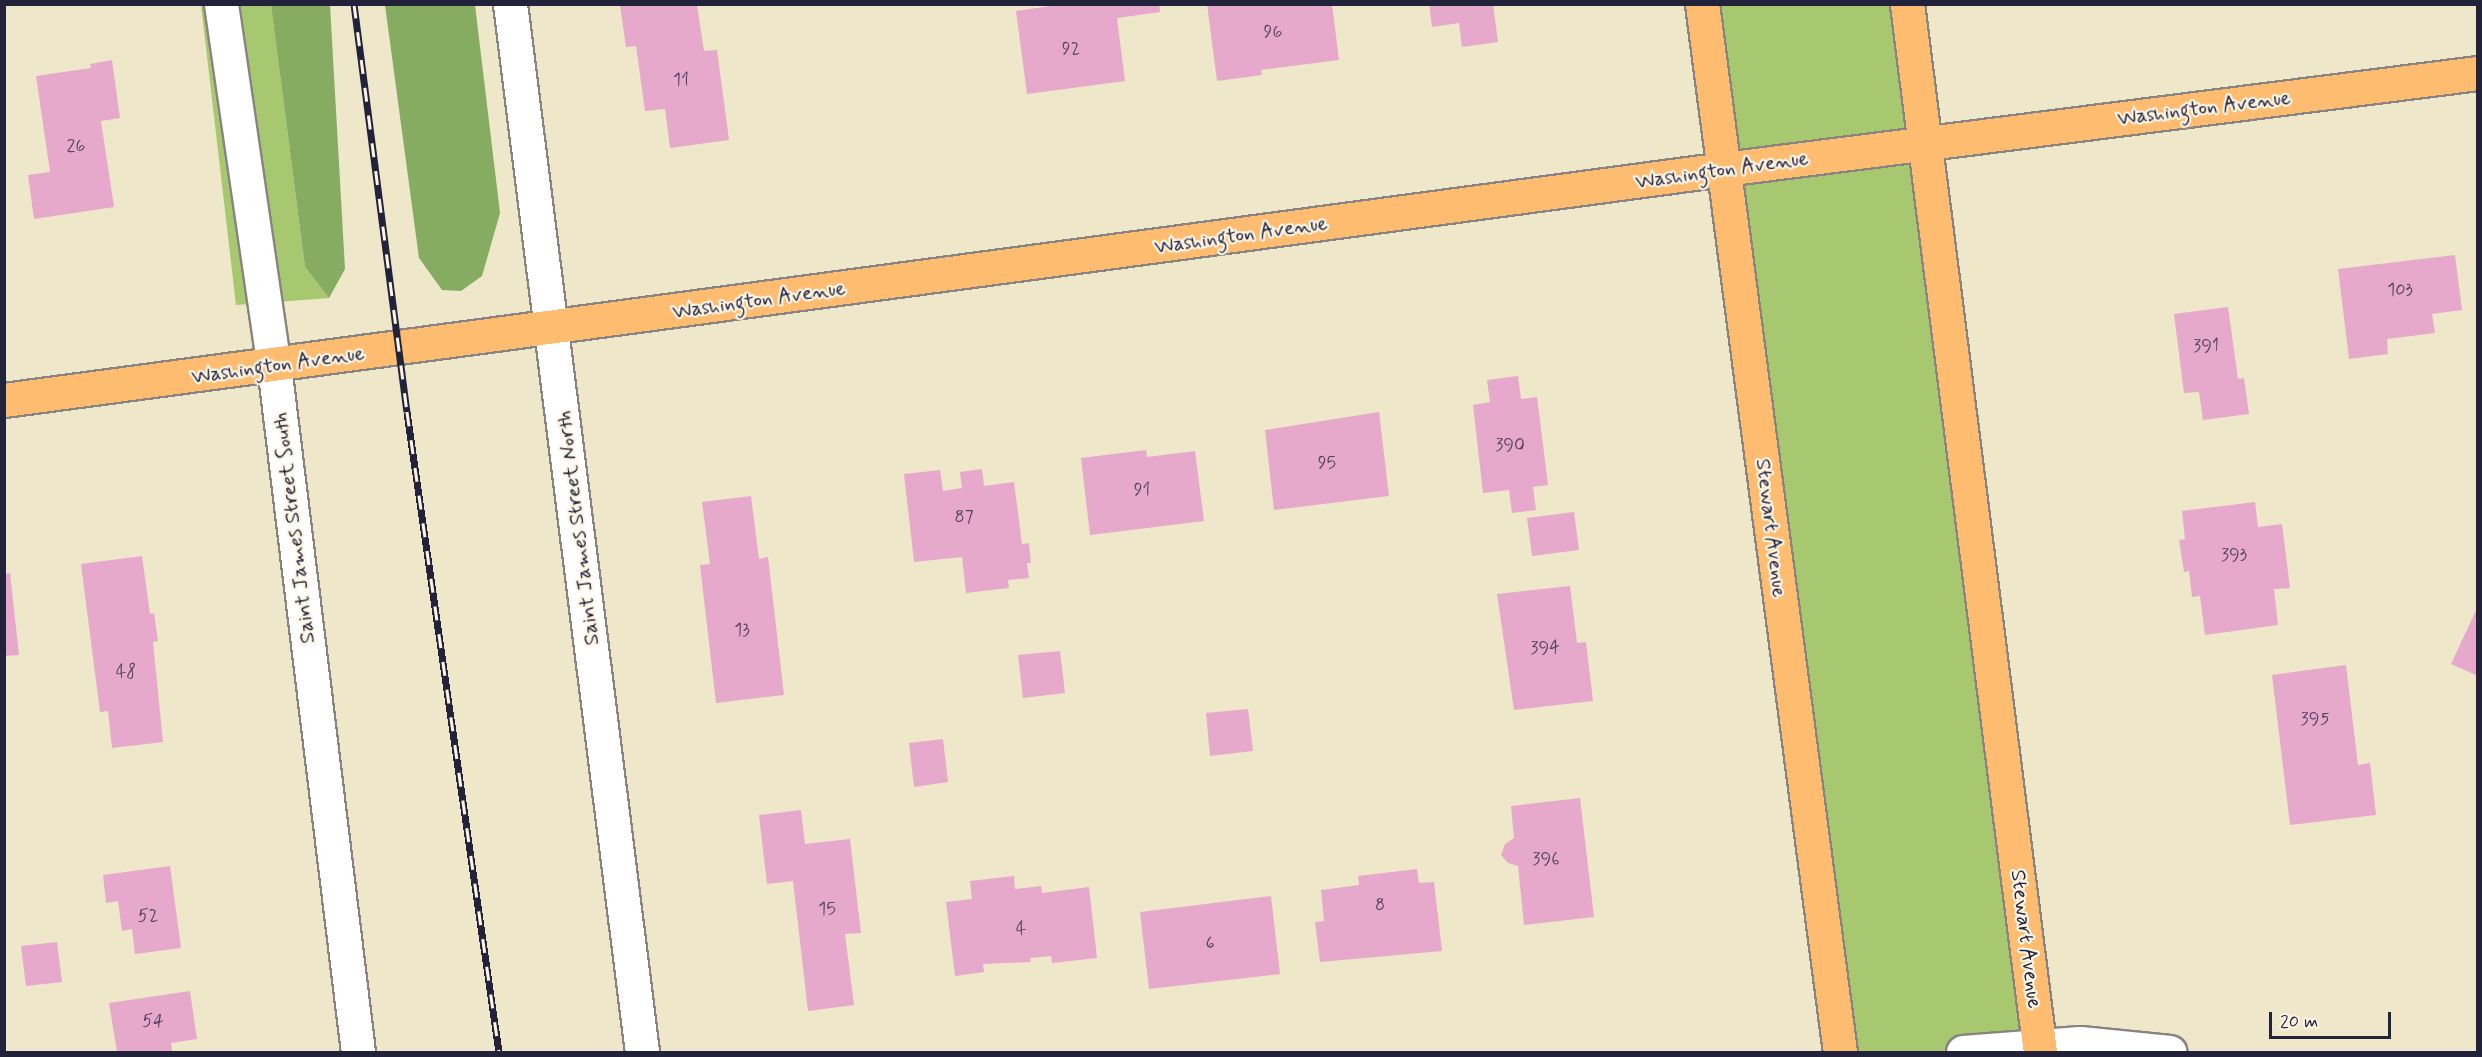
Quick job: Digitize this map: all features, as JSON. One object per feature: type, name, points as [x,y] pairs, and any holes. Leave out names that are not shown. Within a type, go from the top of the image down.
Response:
[{"type":"main road","name":"Stewart Avenue","points":[[1702,4],[1840,1053]]},
{"type":"main road","name":"Stewart Avenue","points":[[1907,4],[2039,1048]]},
{"type":"main road","name":"Washington Avenue","points":[[4,400],[274,366],[1724,169],[2478,73]]},
{"type":"street","name":"Saint James Street South","points":[[221,4],[274,366],[358,1053]]},
{"type":"street","name":"Saint James Street North","points":[[510,4],[554,328],[642,1053]]},
{"type":"street","points":[[1964,1053],[2098,1044],[2170,1053]]},
{"type":"green space","points":[[201,5],[271,5],[305,267],[329,298],[236,305]]},
{"type":"green space","points":[[271,5],[330,5],[345,269],[329,298],[305,267]]},
{"type":"green space","points":[[385,5],[475,5],[500,213],[482,276],[461,291],[442,290],[419,258]]},
{"type":"green space","points":[[1695,5],[1908,5],[2040,1052],[1829,1052]]},
{"type":"building","points":[[1065,4],[1159,4],[1160,12],[1117,18],[1125,81],[1027,94],[1016,11]]},
{"type":"building","points":[[1207,4],[1332,4],[1339,60],[1261,70],[1262,75],[1217,81]]},
{"type":"building","points":[[1429,4],[1493,4],[1498,42],[1462,47],[1459,23],[1432,27]]},
{"type":"building","points":[[620,5],[697,5],[704,51],[717,50],[729,140],[670,148],[665,109],[645,111],[636,46],[626,47]]},
{"type":"building","points":[[112,60],[120,118],[101,121],[114,207],[34,219],[28,175],[50,172],[36,76],[91,68],[90,64]]},
{"type":"building","points":[[2455,255],[2462,310],[2432,314],[2435,333],[2387,339],[2388,354],[2349,359],[2338,269]]},
{"type":"building","points":[[2228,307],[2238,379],[2244,378],[2249,414],[2203,420],[2199,392],[2184,393],[2174,314]]},
{"type":"building","points":[[1518,376],[1521,399],[1537,397],[1548,485],[1533,487],[1536,510],[1512,513],[1509,490],[1483,493],[1473,405],[1490,402],[1487,380]]},
{"type":"building","points":[[1379,412],[1389,496],[1274,510],[1265,430]]},
{"type":"building","points":[[1146,450],[1147,457],[1195,451],[1204,521],[1090,535],[1081,458]]},
{"type":"building","points":[[982,469],[984,486],[1014,482],[1022,544],[1029,543],[1031,563],[1027,563],[1029,578],[1008,580],[1009,588],[966,593],[962,557],[914,562],[904,474],[940,470],[943,491],[962,488],[960,472]]},
{"type":"building","points":[[751,496],[759,559],[768,557],[784,695],[716,703],[700,565],[710,564],[702,502]]},
{"type":"building","points":[[2255,502],[2258,527],[2282,524],[2290,588],[2274,589],[2278,625],[2205,635],[2200,596],[2192,597],[2189,571],[2184,572],[2179,540],[2185,539],[2182,511]]},
{"type":"building","points":[[1574,512],[1579,550],[1532,556],[1527,518]]},
{"type":"building","points":[[142,556],[150,614],[154,613],[158,641],[153,642],[163,742],[112,748],[108,711],[100,712],[81,564]]},
{"type":"building","points":[[10,573],[19,655],[4,656],[4,574]]},
{"type":"building","points":[[1570,586],[1577,643],[1586,642],[1593,701],[1514,710],[1497,594]]},
{"type":"building","points":[[2478,606],[2478,676],[2451,664]]},
{"type":"building","points":[[1060,651],[1065,693],[1023,698],[1018,655]]},
{"type":"building","points":[[2346,665],[2358,765],[2370,763],[2376,815],[2290,825],[2272,675]]},
{"type":"building","points":[[1248,709],[1253,751],[1210,756],[1206,713]]},
{"type":"building","points":[[943,739],[948,782],[914,787],[909,743]]},
{"type":"building","points":[[1580,798],[1594,917],[1524,925],[1518,866],[1508,863],[1501,855],[1505,844],[1514,838],[1511,806]]},
{"type":"building","points":[[801,810],[805,844],[850,839],[861,933],[845,934],[854,1005],[808,1011],[793,881],[767,884],[759,815]]},
{"type":"building","points":[[170,866],[181,948],[135,954],[132,929],[122,931],[118,901],[106,903],[103,875]]},
{"type":"building","points":[[1417,869],[1419,883],[1434,882],[1442,951],[1320,962],[1315,922],[1324,921],[1321,890],[1359,885],[1358,876]]},
{"type":"building","points":[[1014,876],[1015,889],[1041,886],[1042,893],[1089,887],[1097,958],[1052,963],[1051,956],[1030,958],[1031,962],[983,964],[984,972],[955,976],[946,902],[972,899],[970,881]]},
{"type":"building","points":[[1271,896],[1280,974],[1149,989],[1140,912]]},
{"type":"building","points":[[57,942],[62,982],[26,986],[21,946]]},
{"type":"building","points":[[190,991],[197,1039],[171,1043],[172,1052],[117,1052],[109,1003]]},
{"type":"railway","points":[[354,4],[407,412],[499,1052]]}]
